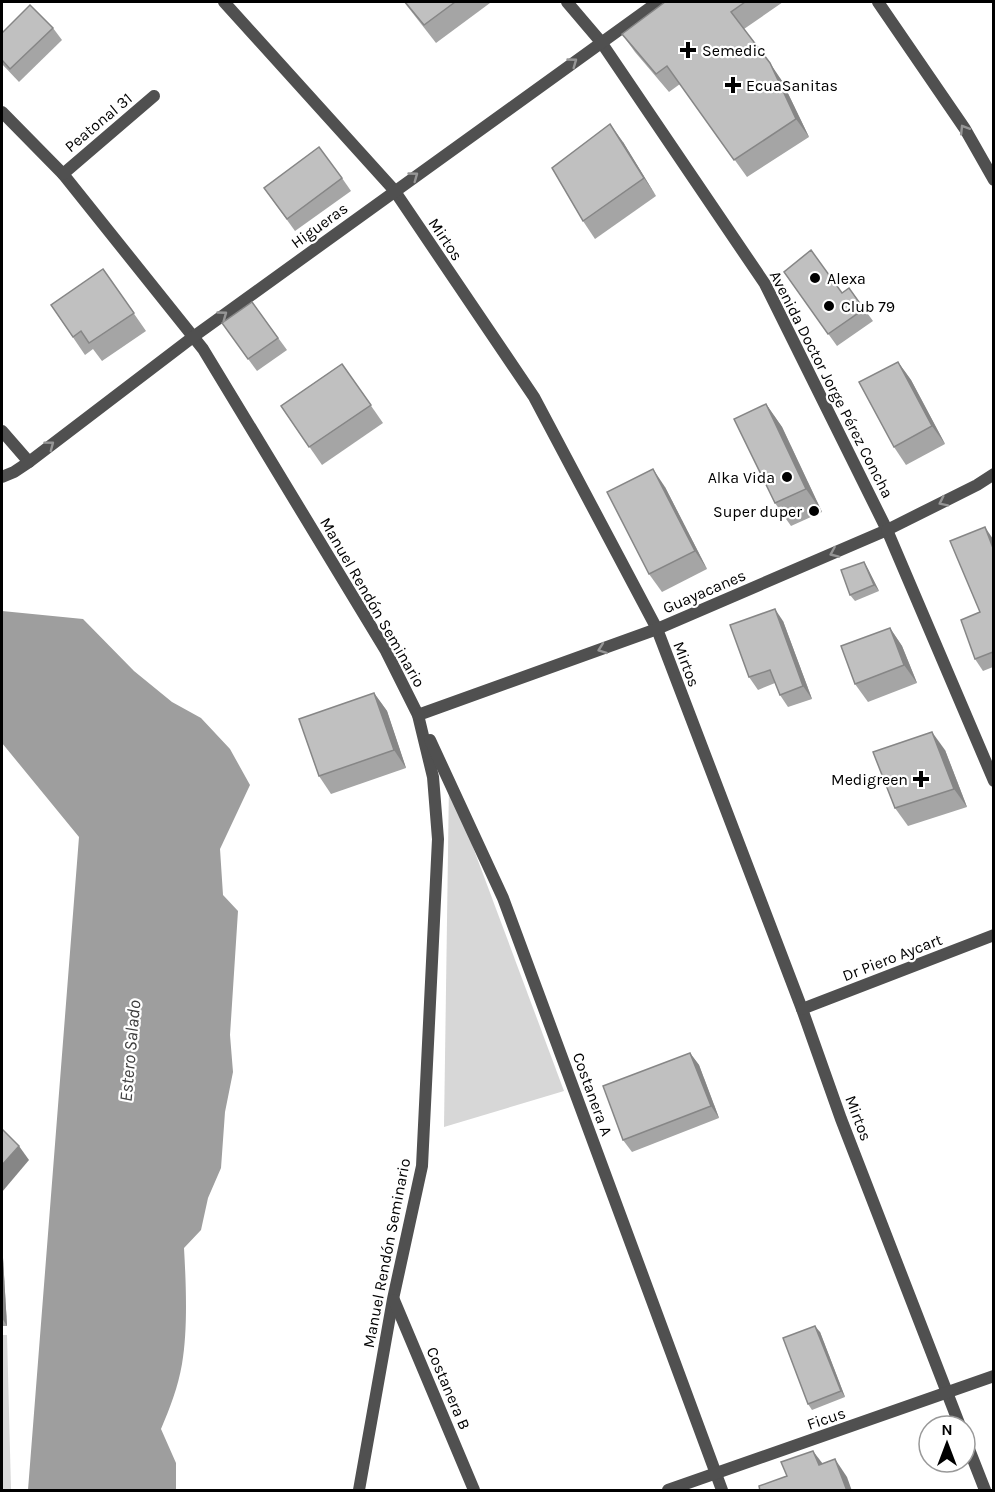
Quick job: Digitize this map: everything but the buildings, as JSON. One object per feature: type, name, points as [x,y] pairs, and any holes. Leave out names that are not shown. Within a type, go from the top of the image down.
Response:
[{"type":"street","name":"Mirtos","points":[[224,2],[394,190],[534,397],[657,629],[802,1009],[841,1119],[956,1414]]},
{"type":"street","name":"Avenida Doctor Jorge Pérez Concha","points":[[567,2],[601,42],[765,284],[887,530],[993,781]]},
{"type":"street","name":"Higueras","points":[[2,477],[28,462],[193,337],[394,190],[658,2]]},
{"type":"street","points":[[878,2],[965,129],[993,180]]},
{"type":"street","name":"Peatonal 31","points":[[63,174],[154,96]]},
{"type":"street","name":"Manuel Rendón Seminario","points":[[2,112],[63,174],[193,337],[386,651],[418,715],[433,777],[438,839],[422,1166],[393,1299],[359,1491]]},
{"type":"street","points":[[2,431],[28,462]]},
{"type":"street","name":"Guayacanes","points":[[418,715],[657,629],[887,530],[977,485],[993,474]]},
{"type":"street","name":"Costanera A","points":[[418,715],[503,898],[722,1491]]},
{"type":"street","name":"Dr Piero Aycart","points":[[802,1009],[993,935]]},
{"type":"street","name":"Costanera B","points":[[393,1299],[474,1491]]},
{"type":"street","name":"Ficus","points":[[668,1491],[993,1376]]},
{"type":"street","points":[[977,1470],[985,1491]]},
{"type":"shaded area","points":[[449,783],[564,1091],[444,1127]]},
{"type":"shaded area","points":[[2,1335],[7,1335],[11,1490],[2,1490]]},
{"type":"water","name":"Estero Salado","points":[[2,611],[83,619],[134,671],[172,702],[201,718],[230,749],[250,785],[220,849],[223,895],[238,911],[230,1035],[233,1072],[225,1112],[221,1168],[208,1198],[201,1230],[184,1248],[186,1306],[184,1350],[176,1389],[161,1429],[176,1463],[176,1489],[174,1490],[28,1490],[79,837],[2,743]]},
{"type":"place","name":"Semedic","points":[[688,50]]},
{"type":"place","name":"EcuaSanitas","points":[[733,85]]},
{"type":"place","name":"Alexa","points":[[815,278]]},
{"type":"place","name":"Club 79","points":[[829,306]]},
{"type":"place","name":"Alka Vida","points":[[787,477]]},
{"type":"place","name":"Super duper","points":[[814,511]]},
{"type":"place","name":"Medigreen","points":[[921,779]]}]
